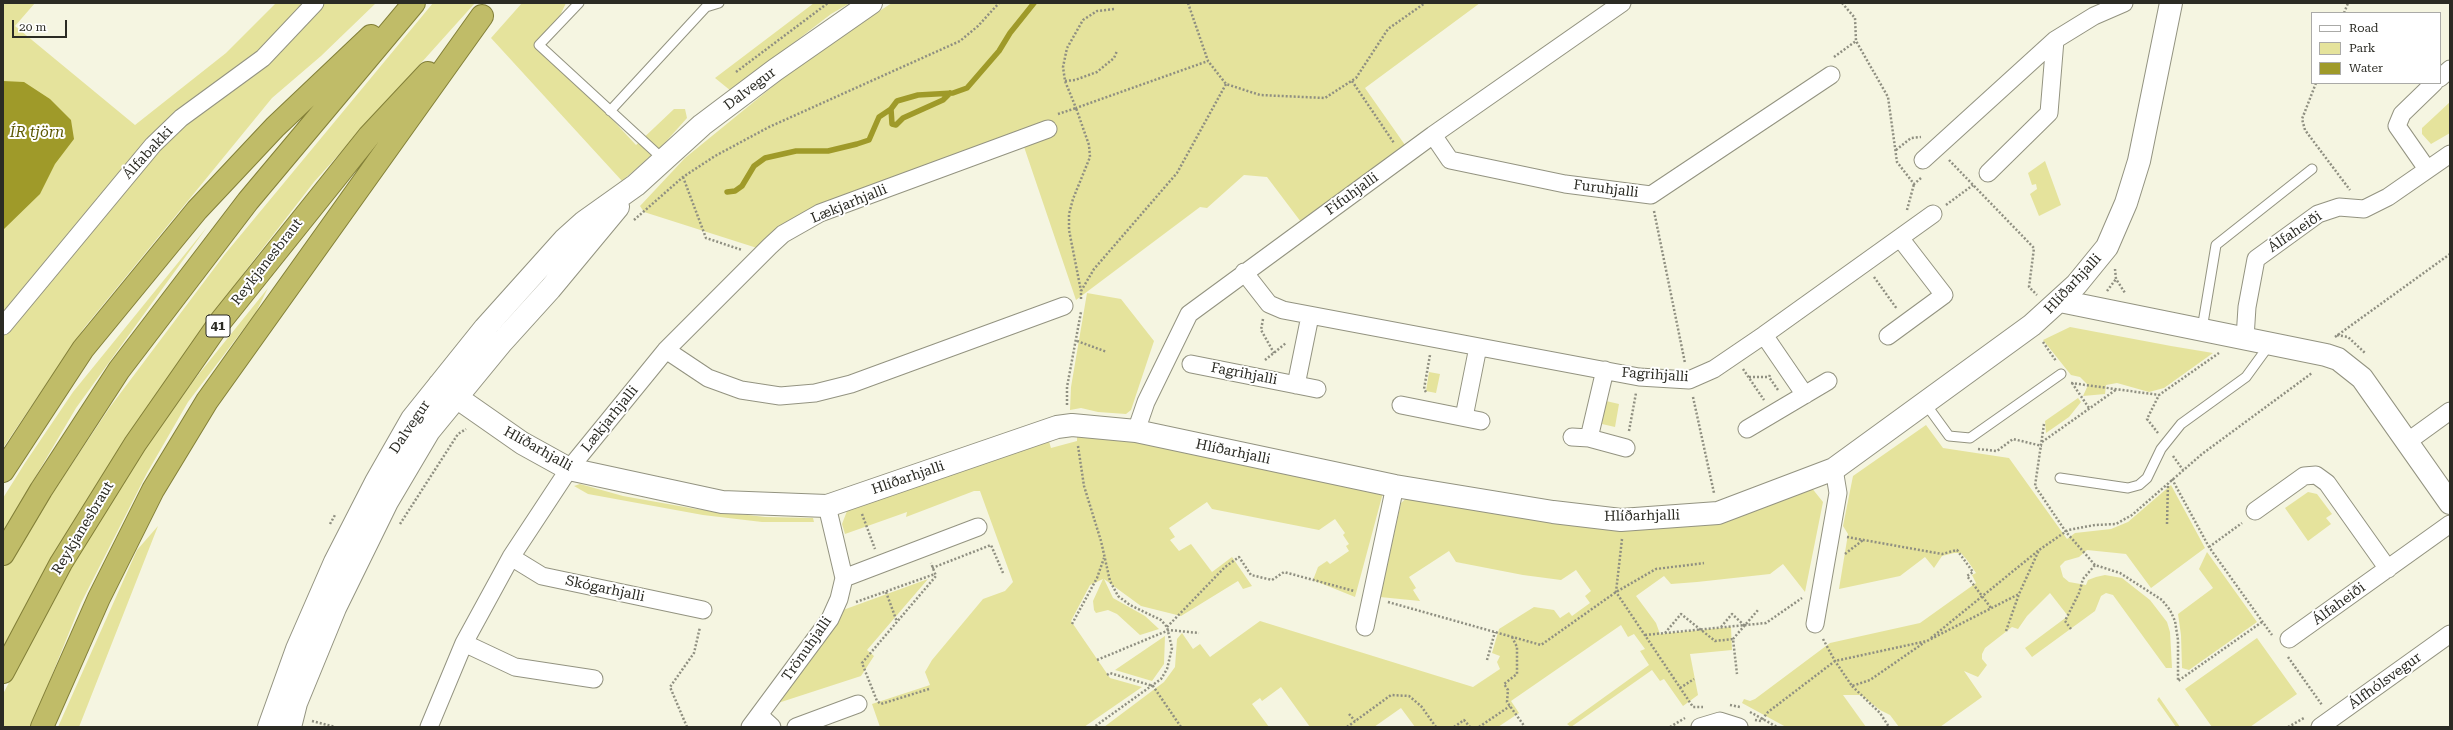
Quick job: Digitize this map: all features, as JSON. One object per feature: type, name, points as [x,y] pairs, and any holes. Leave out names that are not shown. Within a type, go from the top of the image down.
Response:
[{"type":"highway","points":[[3,472],[83,349],[197,210],[275,127],[407,3]]},
{"type":"highway","points":[[3,554],[41,490],[119,370],[248,201],[414,3]]},
{"type":"highway","points":[[42,727],[99,598],[153,490],[203,407],[488,10]]},
{"type":"highway","name":"Reykjanesbraut","points":[[3,672],[61,563],[135,444],[220,322],[369,136],[488,10]]},
{"type":"street","name":"Álfabakki","points":[[3,326],[153,144],[181,118],[263,58],[315,3]]},
{"type":"street","name":"Dalvegur","points":[[290,727],[296,703],[335,608],[381,514],[429,432],[448,391],[485,328],[564,240],[602,208],[636,185],[702,125],[775,70],[871,3]]},
{"type":"street","name":"Fífuhjalli","points":[[1136,431],[1146,402],[1189,314],[1403,156],[1622,3]]},
{"type":"street","points":[[1924,167],[2055,40],[2094,16],[2124,3]]},
{"type":"street","name":"Hlíðarhjalli","points":[[448,391],[522,443],[569,469],[722,502],[829,513],[1057,427],[1070,425],[1136,431],[1395,486],[1553,512],[1621,520],[1718,513],[1834,469],[2032,325],[2060,301],[2107,247],[2126,203],[2139,161],[2171,3]]},
{"type":"street","points":[[1988,173],[2049,113],[2055,40]]},
{"type":"street","points":[[2441,77],[2450,69]]},
{"type":"street","name":"Furuhjalli","points":[[1433,135],[1450,160],[1565,184],[1651,195],[1831,75]]},
{"type":"street","points":[[2427,169],[2397,126],[2402,114],[2433,84]]},
{"type":"street","name":"Lækjarhjalli","points":[[569,469],[666,350],[783,234],[820,213],[1049,123]]},
{"type":"street","points":[[2364,210],[2388,197],[2450,154]]},
{"type":"street","name":"Álfaheiði","points":[[2245,338],[2247,307],[2256,259],[2318,214],[2339,207],[2364,210]]},
{"type":"street","name":"Fagrihjalli","points":[[1244,272],[1269,304],[1283,310],[1639,377],[1689,380],[1714,369],[1764,335],[1933,214]]},
{"type":"street","points":[[1888,336],[1944,295],[1900,238]]},
{"type":"street","points":[[2060,301],[2326,355],[2348,365],[2362,378],[2450,503]]},
{"type":"street","points":[[666,350],[708,378],[741,390],[780,396],[815,393],[851,384],[1064,306]]},
{"type":"street","name":"Fagrihjalli","points":[[1296,385],[1310,316]]},
{"type":"street","points":[[1764,335],[1804,395]]},
{"type":"street","points":[[1464,417],[1478,347]]},
{"type":"street","name":"Fagrihjalli","points":[[1191,364],[1317,388]]},
{"type":"street","name":"Fagrihjalli","points":[[1589,438],[1605,370]]},
{"type":"street","points":[[1747,429],[1828,381]]},
{"type":"street","name":"Dalvegur","points":[[269,727],[297,649],[358,514],[412,420],[448,391]]},
{"type":"street","points":[[1401,405],[1481,421]]},
{"type":"street","points":[[2407,442],[2450,411]]},
{"type":"street","points":[[1572,436],[1589,438],[1626,448]]},
{"type":"street","points":[[429,727],[464,643],[511,557],[569,469]]},
{"type":"street","points":[[1815,624],[1838,493],[1834,469]]},
{"type":"street","points":[[2255,511],[2304,476],[2316,475],[2327,483],[2388,568]]},
{"type":"street","points":[[1365,627],[1395,486]]},
{"type":"street","name":"Trönuhjalli","points":[[772,727],[755,721],[830,619],[839,599],[844,578],[829,513]]},
{"type":"street","name":"Álfaheiði","points":[[2284,644],[2450,524]]},
{"type":"street","points":[[844,578],[978,527]]},
{"type":"street","name":"Skógarhjalli","points":[[511,557],[542,576],[703,610]]},
{"type":"street","name":"Álfhólsvegur","points":[[2320,727],[2450,634]]},
{"type":"street","points":[[464,643],[515,668],[594,679]]},
{"type":"street","points":[[796,727],[858,704]]},
{"type":"street","points":[[1695,721],[1746,723]]},
{"type":"lane","points":[[579,3],[539,45],[664,160]]},
{"type":"lane","points":[[610,111],[706,7],[719,3]]},
{"type":"lane","points":[[2202,329],[2216,245],[2312,169]]},
{"type":"lane","points":[[2060,478],[2133,487],[2147,478],[2165,444],[2181,424],[2246,377],[2271,343]]},
{"type":"lane","points":[[1926,403],[1949,436],[1970,438],[2061,374]]},
{"type":"path","points":[[630,224],[684,177],[715,156],[769,127],[960,41],[978,26],[999,3]]},
{"type":"path","points":[[1188,3],[1208,61],[1226,84],[1260,95],[1325,98],[1356,78],[1388,29],[1425,3]]},
{"type":"path","points":[[1842,3],[1855,18],[1856,41],[1888,97],[1897,162],[1914,184]]},
{"type":"path","points":[[1094,727],[1161,679],[1172,648],[1169,630],[1161,620],[1130,605],[1118,596],[1110,581],[1101,541],[1084,486],[1078,442],[1073,442],[1067,414],[1067,386],[1081,321],[1081,291],[1069,230],[1069,214],[1073,198],[1090,157],[1090,145],[1066,81],[1063,67],[1065,57],[1078,26],[1083,20],[1097,11],[1114,9]]},
{"type":"path","points":[[1831,75],[1831,60],[1856,41]]},
{"type":"path","points":[[1066,81],[1075,80],[1097,72],[1114,58],[1117,51]]},
{"type":"path","points":[[1049,123],[1076,108],[1208,61]]},
{"type":"path","points":[[1352,81],[1403,156]]},
{"type":"path","points":[[1081,291],[1094,269],[1177,173],[1226,84]]},
{"type":"path","points":[[2316,84],[2302,119],[2305,130],[2364,210]]},
{"type":"path","points":[[1948,159],[2034,248],[2029,287],[2032,290]]},
{"type":"path","points":[[1910,196],[1914,184],[1924,167]]},
{"type":"path","points":[[684,177],[706,238],[746,251]]},
{"type":"path","points":[[1933,214],[1973,185]]},
{"type":"path","points":[[2336,335],[2450,254]]},
{"type":"path","points":[[1873,276],[1896,308]]},
{"type":"path","points":[[1261,330],[1274,353]]},
{"type":"path","points":[[2040,339],[2050,352]]},
{"type":"path","points":[[1077,341],[1107,352]]},
{"type":"path","points":[[1264,362],[1287,342]]},
{"type":"path","points":[[2183,470],[2147,419],[2159,395],[2221,351],[2213,350]]},
{"type":"path","points":[[1427,369],[1428,362]]},
{"type":"path","points":[[1852,686],[1870,680],[1900,661],[1927,641],[2039,550],[2066,532],[2095,525],[2116,524],[2132,515],[2183,470],[2315,371],[2308,369]]},
{"type":"path","points":[[1746,373],[1766,402]]},
{"type":"path","points":[[1626,448],[1639,377]]},
{"type":"path","points":[[1749,377],[1769,377]]},
{"type":"path","points":[[2071,383],[2159,395]]},
{"type":"path","points":[[2042,442],[2117,389]]},
{"type":"path","points":[[2044,424],[2035,486],[2066,532],[2095,565],[2120,574],[2162,600],[2170,610],[2175,621],[2178,640],[2178,681],[2262,622]]},
{"type":"path","points":[[398,529],[458,434],[464,429]]},
{"type":"path","points":[[1974,448],[1997,451],[2013,440],[2042,446]]},
{"type":"path","points":[[2172,479],[2209,547],[2262,622],[2284,644],[2324,707]]},
{"type":"path","points":[[2167,524],[2168,483]]},
{"type":"path","points":[[829,513],[862,514],[869,511]]},
{"type":"path","points":[[2209,547],[2253,516],[2255,511]]},
{"type":"path","points":[[862,514],[880,565]]},
{"type":"path","points":[[1844,531],[1846,537],[1845,543]]},
{"type":"path","points":[[1846,537],[1942,554],[1956,550],[1973,572],[1967,576],[1991,608]]},
{"type":"path","points":[[1844,549],[1843,555],[1864,540]]},
{"type":"path","points":[[932,568],[991,545],[1003,573]]},
{"type":"path","points":[[925,547],[936,576],[862,663],[877,701],[881,704],[929,689]]},
{"type":"path","points":[[2006,631],[2019,594],[2039,550]]},
{"type":"path","points":[[1167,627],[1226,567],[1239,557],[1251,575],[1272,580],[1284,572],[1357,592]]},
{"type":"path","points":[[1072,624],[1097,578],[1104,558]]},
{"type":"path","points":[[1383,600],[1541,644],[1616,592],[1656,569],[1704,563]]},
{"type":"path","points":[[2071,629],[2065,621],[2079,593],[2083,579],[2095,565]]},
{"type":"path","points":[[839,599],[854,602],[935,574]]},
{"type":"path","points":[[886,592],[897,622]]},
{"type":"path","points":[[1746,723],[1761,721],[1768,712],[1834,661],[1927,641],[2019,594]]},
{"type":"path","points":[[1645,635],[1766,623],[1803,597]]},
{"type":"path","points":[[687,727],[670,687],[694,653],[703,610]]},
{"type":"path","points":[[1664,633],[1681,614],[1716,641],[1733,639],[1758,610]]},
{"type":"path","points":[[1721,628],[1732,614],[1745,626]]},
{"type":"path","points":[[1815,624],[1834,661],[1852,686],[1880,713],[1890,727]]},
{"type":"path","points":[[1097,660],[1169,630],[1199,634]]},
{"type":"path","points":[[1487,660],[1495,632]]},
{"type":"path","points":[[1512,636],[1517,647],[1517,674],[1504,684],[1508,690],[1507,698],[1510,706],[1525,727]]},
{"type":"path","points":[[1733,639],[1737,674]]},
{"type":"path","points":[[1108,675],[1110,673],[1153,686],[1181,727]]},
{"type":"path","points":[[1680,688],[1694,679]]},
{"type":"path","points":[[1347,727],[1391,695],[1409,696],[1421,706],[1436,727]]},
{"type":"path","points":[[1479,727],[1510,706]]},
{"type":"path","points":[[310,727],[314,714]]},
{"type":"path","points":[[1350,714],[1355,721]]},
{"type":"path","points":[[1454,727],[1464,720],[1470,727]]},
{"type":"path","points":[[312,721],[335,727]]},
{"type":"path","points":[[1670,727],[1695,721]]},
{"type":"green space","points":[[3,3],[35,3],[15,26],[135,125],[226,53],[276,3],[376,3],[321,56],[272,98],[84,328],[3,448]]},
{"type":"green space","points":[[433,3],[475,3],[314,182],[246,270],[170,379],[3,654],[3,569],[6,563],[110,407],[225,254]]},
{"type":"green space","points":[[522,3],[566,3],[546,45],[568,72],[636,145],[674,109],[685,109],[687,118],[662,146],[622,181],[491,38]]},
{"type":"green space","points":[[814,3],[850,3],[831,14],[731,91],[715,78]]},
{"type":"green space","points":[[892,3],[1480,3],[1365,88],[1405,145],[1301,222],[1267,177],[1244,175],[1207,208],[1200,207],[1076,300],[1020,135],[757,248],[644,212],[640,206],[685,158],[815,52]]},
{"type":"green space","points":[[2450,102],[2450,133],[2431,144],[2422,134],[2422,128]]},
{"type":"green space","points":[[2045,161],[2061,205],[2039,216],[2030,194],[2037,189],[2036,184],[2032,185],[2028,173]]},
{"type":"green space","points":[[207,227],[76,408],[3,532],[3,498],[25,463],[73,392]]},
{"type":"green space","points":[[268,288],[255,314],[188,402],[147,473],[81,603],[31,727],[3,727],[3,694],[64,576],[129,470],[194,380]]},
{"type":"green space","points":[[1087,293],[1121,299],[1154,341],[1131,410],[1126,414],[1098,412],[1081,408],[1070,410],[1071,387]]},
{"type":"green space","points":[[2070,327],[2213,353],[2164,388],[2149,392],[2117,383],[2106,385],[2105,394],[2083,396],[2088,385],[2080,377],[2071,375],[2043,340]]},
{"type":"green space","points":[[1429,372],[1440,374],[1436,393],[1426,391]]},
{"type":"green space","points":[[2078,398],[2081,402],[2069,417],[2046,433],[2045,421]]},
{"type":"green space","points":[[1606,401],[1619,404],[1615,427],[1602,424]]},
{"type":"green space","points":[[1926,425],[1943,448],[2009,458],[2067,539],[2075,533],[2111,529],[2128,522],[2171,485],[2205,548],[2151,588],[2126,554],[2087,550],[2079,557],[2065,561],[2060,566],[2063,577],[2069,582],[2086,585],[2088,580],[2105,575],[2122,578],[2150,600],[2167,622],[2170,632],[2172,668],[2166,668],[2113,595],[2106,593],[2101,596],[2095,611],[2032,657],[2025,648],[2068,616],[2050,593],[2027,616],[2018,629],[2012,627],[1985,648],[1982,654],[1982,659],[1987,665],[1978,677],[1964,671],[1982,697],[1940,727],[1899,727],[1890,715],[1880,710],[1861,695],[1843,695],[1866,727],[1786,727],[1742,703],[1744,699],[1750,701],[1755,699],[1830,643],[1920,623],[1976,583],[1972,575],[1976,573],[1967,560],[1961,553],[1954,553],[1942,556],[1934,568],[1925,557],[1900,576],[1839,589],[1848,534],[1843,526],[1853,476]]},
{"type":"green space","points":[[1077,432],[1202,453],[1384,489],[1355,597],[1313,580],[1318,567],[1327,561],[1330,564],[1349,551],[1346,546],[1349,544],[1343,535],[1345,533],[1335,519],[1319,530],[1212,509],[1207,502],[1169,528],[1175,537],[1170,540],[1179,551],[1191,544],[1212,572],[1232,557],[1252,586],[1243,589],[1238,581],[1181,616],[1141,606],[1104,579],[1113,598],[1145,616],[1159,629],[1140,635],[1117,614],[1108,610],[1096,613],[1094,610],[1093,601],[1103,579],[1090,585],[1071,621],[1110,678],[1142,687],[1084,727],[880,727],[872,704],[930,685],[925,672],[932,660],[983,599],[1005,591],[1013,582],[980,491],[974,491],[906,517],[907,512],[845,534],[842,524],[847,511],[1048,438],[1051,448],[1077,441]]},
{"type":"green space","points":[[580,484],[623,496],[696,509],[765,517],[813,518],[814,522],[762,522],[703,515],[588,494],[574,486]]},
{"type":"green space","points":[[1811,487],[1823,502],[1805,592],[1783,564],[1770,574],[1697,582],[1671,584],[1664,576],[1636,596],[1656,623],[1660,634],[1731,627],[1732,650],[1690,654],[1698,695],[1683,706],[1664,679],[1660,681],[1652,670],[1571,727],[1567,724],[1649,665],[1640,651],[1645,649],[1634,634],[1628,637],[1621,625],[1511,701],[1519,713],[1498,727],[1415,727],[1401,708],[1374,727],[1310,727],[1281,687],[1262,701],[1260,698],[1252,704],[1269,727],[1104,727],[1164,682],[1175,667],[1177,639],[1182,633],[1193,649],[1200,644],[1210,657],[1260,621],[1473,687],[1500,669],[1497,662],[1500,656],[1492,653],[1499,629],[1534,607],[1554,610],[1560,618],[1569,612],[1572,616],[1590,603],[1585,596],[1591,591],[1576,570],[1561,580],[1523,575],[1456,562],[1449,551],[1409,577],[1416,588],[1413,590],[1420,601],[1380,597],[1401,503],[1410,495],[1604,525]]},
{"type":"green space","points":[[2308,492],[2317,494],[2332,514],[2326,518],[2331,524],[2308,541],[2285,508]]},
{"type":"green space","points":[[158,526],[79,727],[58,727],[137,550]]},
{"type":"green space","points":[[2207,552],[2257,622],[2189,670],[2182,668],[2181,635],[2178,614],[2213,588],[2199,569]]},
{"type":"green space","points":[[928,579],[867,650],[874,656],[861,676],[778,703],[843,610]]},
{"type":"green space","points":[[1165,636],[1164,664],[1152,681],[1115,670]]},
{"type":"green space","points":[[2257,638],[2297,694],[2250,727],[2212,727],[2185,689]]},
{"type":"green space","points":[[2159,697],[2180,727],[2176,727],[2157,700]]},
{"type":"water","name":"ÍR tjörn","points":[[3,81],[24,82],[50,99],[71,120],[74,139],[55,164],[40,194],[3,230]]},
{"type":"waterway","points":[[727,192],[735,191],[742,186],[754,166],[765,158],[796,151],[828,151],[869,140],[879,117],[891,109],[897,101],[918,95],[953,93],[967,88],[999,51],[1010,33],[1034,3]]},
{"type":"waterway","points":[[891,109],[892,124],[896,125],[903,118],[943,100],[950,93]]}]
